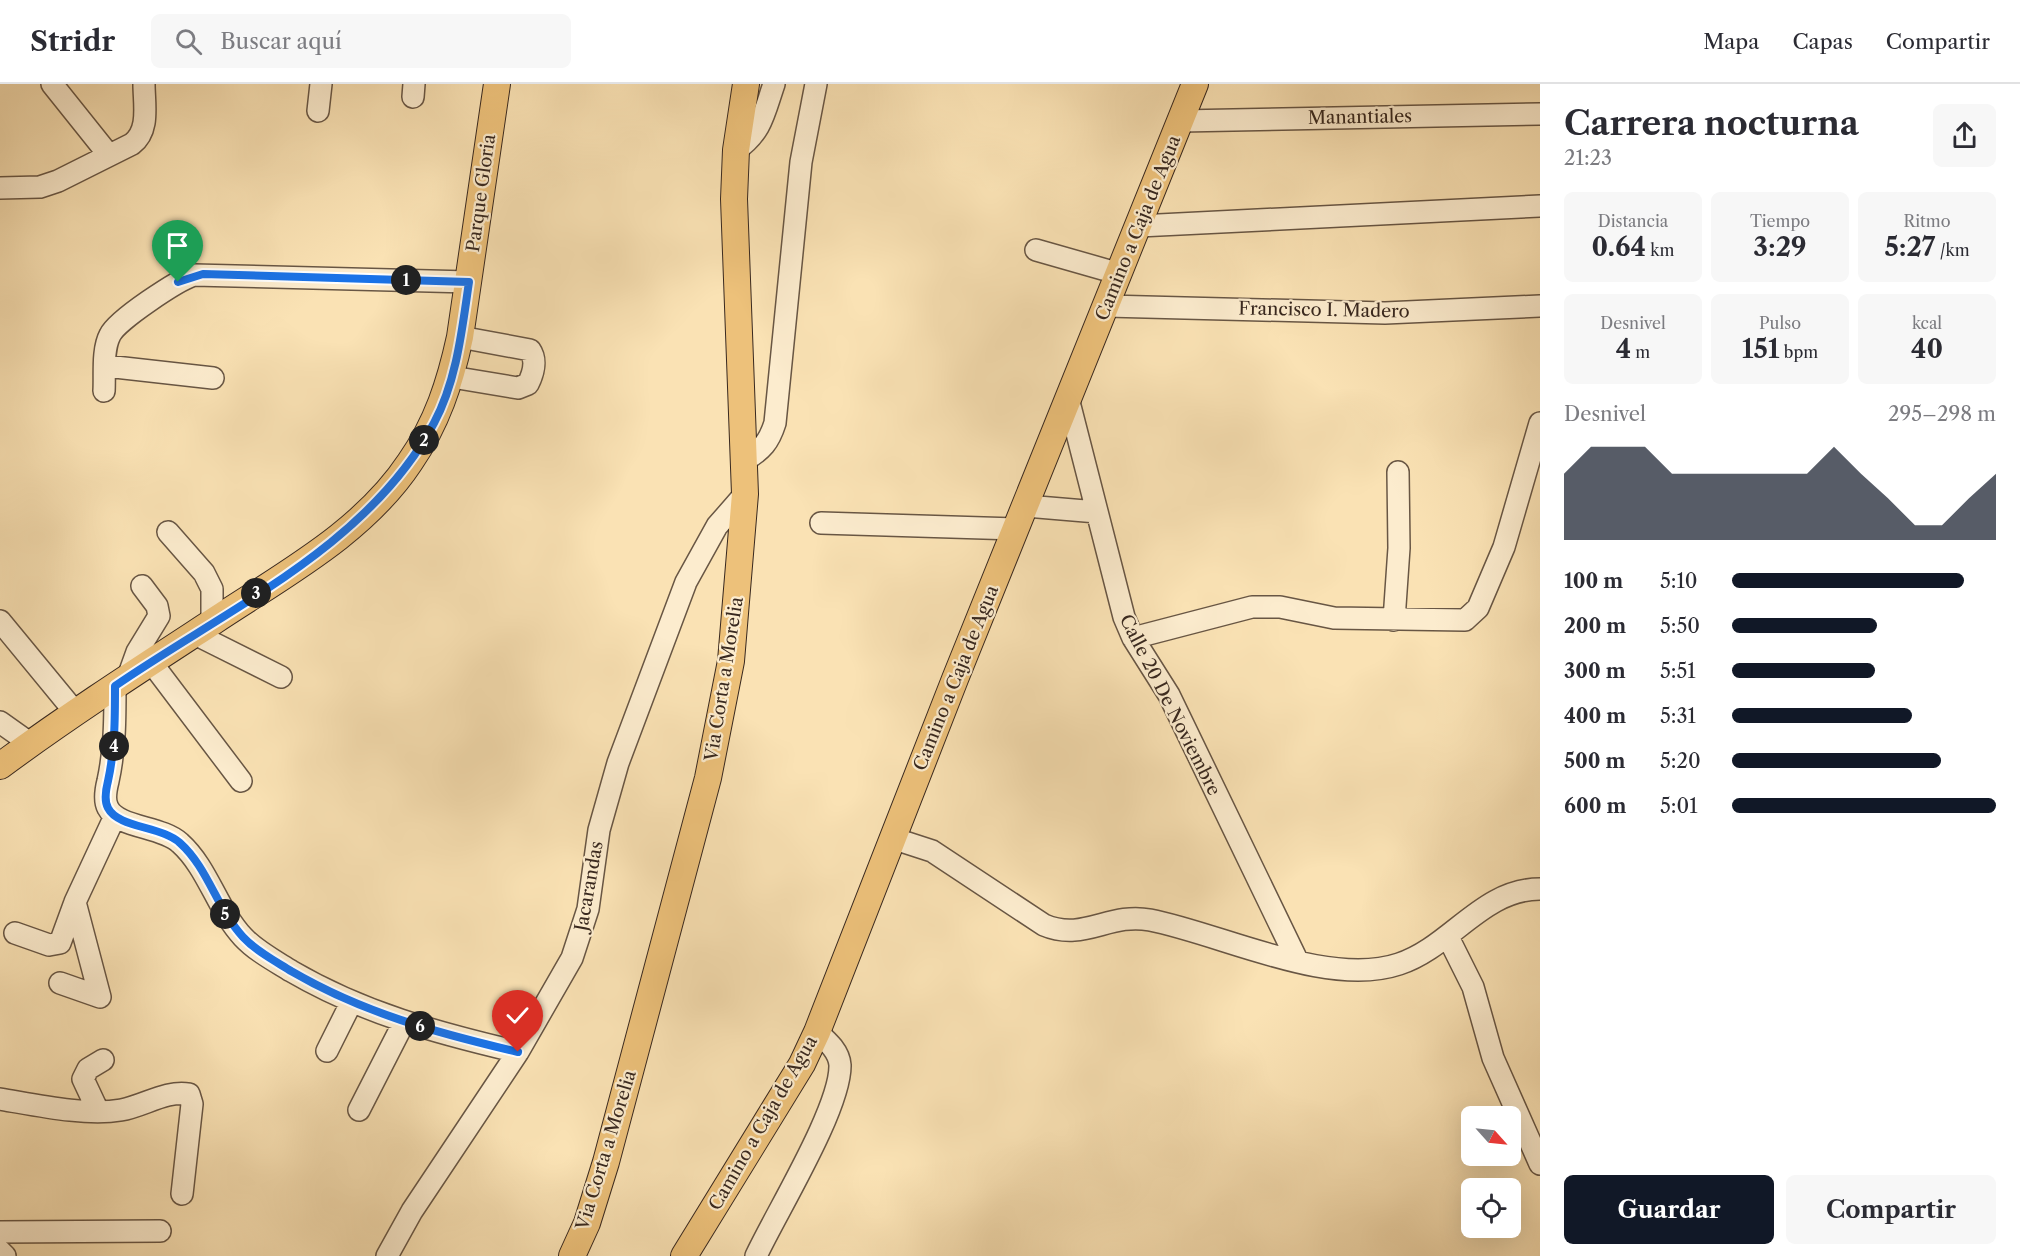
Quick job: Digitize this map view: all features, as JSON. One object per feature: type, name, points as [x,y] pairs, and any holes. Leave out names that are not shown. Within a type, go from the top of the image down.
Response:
[{"type":"main road","name":"Parque Gloria","points":[[0,766],[121,681],[329,545],[378,500],[409,464],[435,422],[452,377],[469,282],[497,84]]},
{"type":"main road","name":"Via Corta a Morelia","points":[[572,1256],[587,1223],[606,1162],[708,778],[731,661],[745,494],[735,246],[736,150],[746,84]]},
{"type":"main road","name":"Camino a Caja de Agua","points":[[684,1256],[802,1064],[816,1032],[1195,84]]},
{"type":"street","points":[[52,84],[108,154]]},
{"type":"street","points":[[0,188],[40,187],[58,181],[132,144],[141,137],[145,124],[144,84]]},
{"type":"street","points":[[318,111],[321,84]]},
{"type":"street","points":[[736,150],[752,139],[759,127],[774,84]]},
{"type":"street","points":[[745,460],[760,451],[770,440],[775,423],[801,162],[816,84]]},
{"type":"street","name":"Manantiales","points":[[1181,121],[1540,114]]},
{"type":"street","points":[[1139,226],[1540,206]]},
{"type":"street","points":[[1036,250],[1120,274]]},
{"type":"street","points":[[104,392],[107,343],[114,328],[178,282],[194,275],[469,282]]},
{"type":"street","name":"Francisco I. Madero","points":[[1107,306],[1385,313],[1540,306]]},
{"type":"street","points":[[452,377],[518,388],[524,388],[531,379],[534,361],[530,350],[460,337]]},
{"type":"street","points":[[106,366],[213,378]]},
{"type":"street","name":"Calle 20 De Noviembre","points":[[1069,402],[1124,617],[1133,638],[1169,694],[1297,960]]},
{"type":"street","points":[[1133,638],[1252,607],[1280,607],[1334,618],[1456,622],[1473,615],[1504,547],[1540,423]]},
{"type":"street","points":[[1394,620],[1399,548],[1398,472]]},
{"type":"street","name":"Jacarandas","points":[[387,1256],[412,1211],[518,1052],[572,958],[582,933],[607,797],[686,582],[717,526],[745,494]]},
{"type":"street","points":[[1026,506],[1097,512]]},
{"type":"street","points":[[821,523],[1016,530]]},
{"type":"street","points":[[168,532],[204,573],[212,589],[203,628],[281,677]]},
{"type":"street","points":[[142,586],[157,606],[159,616],[121,681],[115,739],[106,791],[107,807],[115,816],[164,832],[178,841],[191,854],[228,919],[245,939],[268,957],[351,1003],[404,1022],[518,1052]]},
{"type":"street","points":[[0,621],[75,712]]},
{"type":"street","points":[[151,662],[241,782]]},
{"type":"street","points":[[0,722],[31,744]]},
{"type":"street","points":[[15,933],[49,945],[60,943],[75,902],[115,816]]},
{"type":"street","points":[[892,838],[932,851],[1044,925],[1060,931],[1076,932],[1117,920],[1150,920],[1336,970],[1369,970],[1397,965],[1425,954],[1500,897],[1521,889],[1540,889]]},
{"type":"street","points":[[60,983],[100,997],[75,902]]},
{"type":"street","points":[[1448,937],[1473,987],[1493,1058],[1540,1164]]},
{"type":"street","points":[[327,1051],[351,1003]]},
{"type":"street","points":[[358,1110],[404,1022]]},
{"type":"street","points":[[756,1256],[825,1120],[837,1085],[840,1064],[834,1048],[816,1032]]},
{"type":"street","points":[[98,1111],[82,1079],[88,1069],[103,1060]]},
{"type":"street","points":[[0,1099],[98,1111],[140,1105],[178,1092],[189,1094],[192,1104],[182,1194]]},
{"type":"street","points":[[0,1232],[160,1232]]},
{"type":"street","points":[[0,1251],[5,1256]]},
{"type":"route","points":[[178,282],[203,274],[469,282],[452,377],[435,422],[409,464],[378,500],[329,545],[115,686],[115,739],[106,791],[107,807],[115,816],[164,832],[178,841],[191,854],[228,919],[245,939],[268,957],[331,994],[351,1003],[455,1037],[518,1052]]}]
